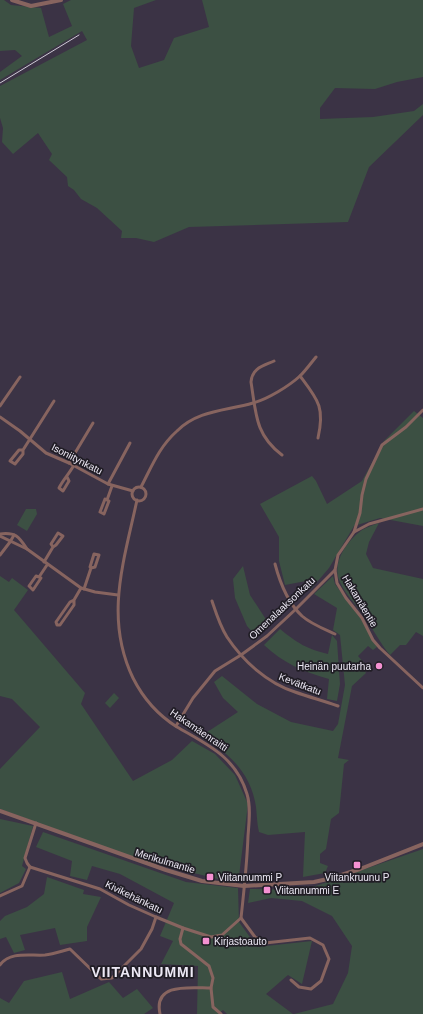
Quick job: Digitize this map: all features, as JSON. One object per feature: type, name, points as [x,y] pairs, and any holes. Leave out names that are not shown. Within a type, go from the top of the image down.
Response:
[{"type":"street","points":[[12,0],[31,6],[61,0]]},
{"type":"street","points":[[141,487],[162,446],[177,430],[195,417],[212,411],[254,403],[281,390],[300,376],[316,357]]},
{"type":"street","points":[[274,361],[258,368],[251,375],[251,382],[259,428],[275,450],[282,455]]},
{"type":"street","points":[[300,376],[317,401],[322,414],[322,423],[318,438]]},
{"type":"street","points":[[0,406],[20,377]]},
{"type":"street","points":[[23,450],[18,450],[10,461],[15,464],[23,454],[23,450],[54,401]]},
{"type":"street","points":[[354,532],[360,513],[366,479],[382,445],[406,427],[423,410]]},
{"type":"street","name":"Isoniitynkatu","points":[[0,417],[20,431],[46,453],[74,465],[110,485],[133,491]]},
{"type":"street","points":[[69,463],[93,422]]},
{"type":"street","points":[[107,500],[110,485],[130,442]]},
{"type":"street","points":[[68,477],[74,465]]},
{"type":"street","points":[[136,487],[141,487],[146,491],[146,495],[143,499],[137,500],[132,495],[133,491],[136,487]]},
{"type":"street","name":"Hakamäenraitti","points":[[137,500],[122,568],[118,595],[118,622],[127,665],[135,682],[150,704],[158,712],[176,726],[215,749],[229,760],[238,773],[248,795],[250,819],[244,886]]},
{"type":"street","name":"Hakamäentie","points":[[423,509],[369,524],[354,532],[338,555],[334,570],[337,583],[346,598],[362,618],[380,648],[423,688]]},
{"type":"street","points":[[44,562],[53,547],[63,536],[58,533],[51,544],[53,547]]},
{"type":"street","points":[[0,555],[14,534]]},
{"type":"street","points":[[0,535],[14,534],[18,536],[26,549]]},
{"type":"street","points":[[0,535],[10,542],[26,549],[47,565],[83,588],[94,592],[118,595]]},
{"type":"street","points":[[275,564],[282,586],[296,609],[303,617],[335,634]]},
{"type":"street","points":[[39,577],[36,576],[29,586],[33,590],[47,565]]},
{"type":"street","points":[[74,600],[74,605],[60,625],[57,625],[56,622],[70,602],[74,600],[83,588],[91,568]]},
{"type":"street","name":"Omenalaaksonkatu","points":[[176,726],[193,698],[215,671],[241,655],[267,636],[334,570]]},
{"type":"street","name":"Kevätkatu","points":[[212,601],[218,620],[227,637],[241,655],[270,681],[294,692],[338,706]]},
{"type":"street","points":[[63,612],[67,615]]},
{"type":"street","name":"Merikulmantie","points":[[0,811],[166,870],[202,881],[244,886],[283,885],[314,882],[332,878],[360,870],[423,844]]},
{"type":"street","points":[[0,896],[22,886],[30,867],[25,858],[36,823]]},
{"type":"street","name":"Kivikehänkatu","points":[[30,867],[100,889],[129,905],[156,917],[211,937],[222,935],[241,918]]},
{"type":"street","points":[[244,886],[241,918],[255,937],[265,943],[310,938],[323,945],[329,960],[321,981],[311,989],[299,987],[291,980]]},
{"type":"street","points":[[0,966],[3,961],[22,954],[45,955],[70,949],[101,979],[112,978],[141,949],[152,929],[156,917]]},
{"type":"street","points":[[183,928],[180,939],[181,944],[209,966],[213,978],[210,988],[213,1007],[221,1014]]},
{"type":"street","points":[[160,1014],[159,1005],[168,991],[177,987],[210,988]]},
{"type":"green space","points":[[0,0],[4,0],[11,5],[41,8],[49,37],[72,26],[63,4],[71,0],[156,0],[134,8],[131,46],[139,68],[164,60],[174,38],[209,27],[202,0],[423,0],[423,77],[397,82],[375,89],[335,88],[320,108],[320,119],[373,117],[414,111],[423,104],[423,115],[369,167],[348,222],[189,227],[154,242],[136,238],[121,238],[122,231],[97,208],[81,199],[74,190],[68,186],[67,177],[49,160],[52,154],[38,133],[13,154],[2,142],[3,128],[0,118],[0,86],[87,40],[82,31],[0,80],[0,72],[22,56],[15,50],[0,51]]},
{"type":"green space","points":[[414,411],[423,418],[423,526],[380,518],[354,526],[329,568],[311,589],[306,581],[285,585],[279,561],[279,537],[260,504],[312,476],[327,504],[362,481],[384,441]]},
{"type":"green space","points":[[26,509],[36,509],[37,514],[27,531],[17,525]]},
{"type":"green space","points":[[379,523],[369,542],[366,554],[373,568],[423,579],[423,636],[416,632],[406,645],[400,645],[390,655],[365,617],[345,592],[338,575],[339,560],[346,546],[362,530]]},
{"type":"green space","points":[[243,566],[250,595],[269,624],[255,635],[247,626],[235,598],[233,579]]},
{"type":"green space","points":[[0,576],[9,582],[12,578],[28,590],[14,610],[85,693],[81,704],[133,781],[172,760],[192,741],[215,754],[235,775],[248,804],[239,876],[222,880],[138,859],[0,809],[0,769],[40,727],[12,699],[0,696]]},
{"type":"green space","points":[[333,576],[335,584],[361,619],[377,647],[373,650],[368,646],[358,656],[365,664],[363,668],[366,673],[352,686],[338,758],[349,760],[344,764],[339,813],[331,819],[326,849],[320,854],[320,863],[328,866],[325,873],[303,877],[305,832],[268,835],[259,832],[253,795],[244,774],[221,749],[201,736],[238,712],[223,698],[214,682],[222,676],[257,704],[291,722],[333,731],[338,724],[345,685],[340,635],[333,630],[337,608],[314,594]]},
{"type":"green space","points":[[280,629],[302,645],[328,654],[332,635],[337,641],[340,684],[337,701],[327,699],[329,679],[286,662],[264,645]]},
{"type":"green space","points":[[114,693],[119,698],[110,708],[105,703]]},
{"type":"green space","points":[[0,819],[33,826],[22,866],[26,869],[19,883],[0,893]]},
{"type":"green space","points":[[43,832],[186,882],[238,888],[239,922],[257,947],[312,941],[302,984],[288,975],[266,994],[293,1014],[227,1014],[223,1010],[218,1014],[197,1014],[198,966],[161,964],[173,941],[160,936],[174,903],[120,874],[92,866],[87,880],[70,876],[72,861],[36,847]]},
{"type":"green space","points":[[423,849],[423,1014],[294,1014],[333,1004],[348,973],[352,946],[332,916],[302,901],[271,898],[248,903],[250,889],[304,890]]},
{"type":"green space","points":[[47,877],[84,890],[83,894],[101,897],[87,927],[87,941],[60,945],[55,928],[20,935],[25,950],[14,953],[6,937],[0,939],[0,921],[5,916],[27,907],[44,894]]},
{"type":"green space","points":[[62,972],[70,999],[109,982],[123,998],[137,989],[153,1008],[144,1014],[0,1014],[0,998],[9,1003],[24,981]]},
{"type":"railway","points":[[0,83],[79,35]]},
{"type":"place","name":"Heinän puutarha","points":[[379,666]]},
{"type":"place","name":"Viitankruunu P","points":[[357,865]]},
{"type":"place","name":"Viitannummi P","points":[[210,877]]},
{"type":"place","name":"Viitannummi E","points":[[267,890]]},
{"type":"place","name":"Kirjastoauto","points":[[206,941]]},
{"type":"district","name":"VIITANNUMMI","points":[[143,972]]}]
